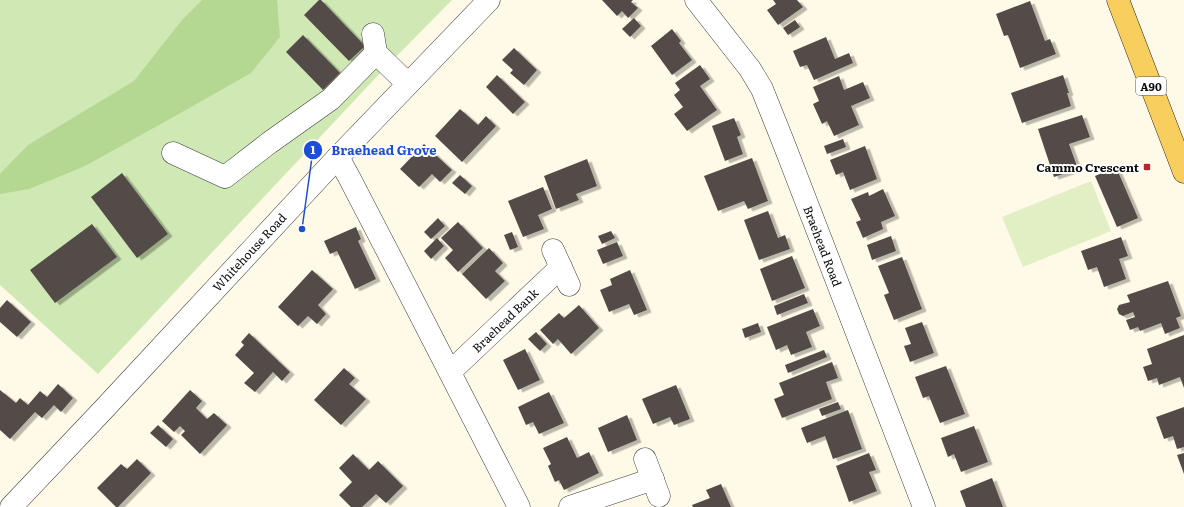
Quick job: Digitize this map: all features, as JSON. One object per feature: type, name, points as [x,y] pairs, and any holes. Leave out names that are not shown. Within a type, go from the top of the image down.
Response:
[{"type":"main road","name":"A90","points":[[1118,0],[1184,172]]},
{"type":"street","name":"Whitehouse Road","points":[[11,507],[338,157],[489,0]]},
{"type":"street","name":"Braehead Road","points":[[696,0],[750,69],[762,89],[924,507]]},
{"type":"street","points":[[173,153],[225,177],[269,143],[331,99],[375,44],[408,84]]},
{"type":"street","points":[[338,157],[519,507]]},
{"type":"street","name":"Braehead Bank","points":[[450,372],[561,267]]},
{"type":"street","points":[[570,507],[652,478]]},
{"type":"green space","points":[[0,0],[452,0],[383,70],[98,374],[0,285]]},
{"type":"green space","points":[[202,0],[277,0],[280,37],[251,73],[85,166],[29,189],[0,194],[0,174],[28,145],[134,81],[182,20]]},
{"type":"green space","points":[[1091,181],[1111,231],[1023,267],[1002,217]]},
{"type":"building","points":[[319,0],[321,0],[365,46],[349,61],[304,15]]},
{"type":"building","points":[[602,0],[633,0],[631,2],[638,8],[628,18],[622,11],[617,16]]},
{"type":"building","points":[[773,0],[797,0],[803,7],[778,25],[767,10],[776,4]]},
{"type":"building","points":[[1030,1],[1045,41],[1050,39],[1056,54],[1020,68],[1008,35],[1004,36],[996,14]]},
{"type":"building","points":[[634,18],[641,26],[630,37],[622,29]]},
{"type":"building","points":[[795,20],[800,27],[788,35],[783,28]]},
{"type":"building","points":[[672,29],[681,41],[679,43],[692,60],[672,75],[651,46]]},
{"type":"building","points":[[303,35],[340,73],[323,90],[286,52]]},
{"type":"building","points":[[826,37],[835,59],[849,53],[853,63],[814,80],[807,65],[800,67],[793,51]]},
{"type":"building","points":[[514,48],[537,70],[524,85],[510,73],[513,70],[502,60]]},
{"type":"building","points":[[700,65],[710,79],[700,86],[717,110],[687,131],[674,114],[683,107],[674,95],[680,90],[675,83]]},
{"type":"building","points":[[497,75],[525,102],[513,114],[486,87]]},
{"type":"building","points":[[1063,75],[1069,93],[1067,93],[1071,106],[1022,123],[1011,93]]},
{"type":"building","points":[[839,76],[844,90],[863,82],[870,98],[851,106],[859,125],[834,136],[827,121],[822,124],[813,104],[819,101],[813,87]]},
{"type":"building","points":[[460,109],[478,125],[486,116],[496,126],[462,162],[435,136]]},
{"type":"building","points":[[1082,115],[1090,137],[1069,144],[1078,169],[1054,177],[1038,129]]},
{"type":"building","points":[[734,118],[741,135],[737,137],[743,154],[725,161],[712,126]]},
{"type":"building","points":[[843,139],[846,147],[827,154],[824,146]]},
{"type":"building","points":[[424,144],[452,170],[440,182],[432,174],[419,187],[400,169]]},
{"type":"building","points":[[865,146],[877,179],[850,190],[843,172],[836,175],[830,160]]},
{"type":"building","points":[[752,158],[768,201],[748,209],[744,201],[718,211],[704,176]]},
{"type":"building","points":[[587,159],[597,186],[576,194],[579,200],[556,209],[544,176]]},
{"type":"building","points":[[1116,167],[1138,218],[1117,227],[1095,176]]},
{"type":"building","points":[[122,173],[168,234],[137,258],[91,197]]},
{"type":"building","points":[[460,175],[472,186],[465,194],[452,183]]},
{"type":"building","points":[[543,187],[552,209],[538,215],[544,229],[523,237],[508,201]]},
{"type":"building","points":[[883,189],[895,216],[881,222],[883,229],[863,238],[856,222],[861,220],[851,199],[868,192],[869,196]]},
{"type":"building","points":[[768,211],[778,238],[785,235],[790,249],[759,260],[744,220]]},
{"type":"building","points":[[438,218],[445,226],[431,239],[424,232]]},
{"type":"building","points":[[458,222],[483,248],[458,272],[445,258],[453,250],[441,238]]},
{"type":"building","points":[[92,224],[117,257],[55,303],[30,270]]},
{"type":"building","points":[[356,227],[361,239],[358,241],[376,279],[355,289],[337,251],[330,254],[324,241]]},
{"type":"building","points":[[611,231],[615,238],[602,244],[598,236]]},
{"type":"building","points":[[512,232],[518,247],[510,250],[504,235]]},
{"type":"building","points":[[891,236],[896,251],[872,260],[867,245]]},
{"type":"building","points":[[1121,237],[1128,256],[1119,259],[1126,279],[1104,287],[1097,267],[1088,270],[1081,251]]},
{"type":"building","points":[[437,238],[444,246],[431,259],[424,251]]},
{"type":"building","points":[[617,242],[623,256],[603,264],[597,250]]},
{"type":"building","points":[[489,248],[503,263],[495,271],[505,281],[486,299],[462,274]]},
{"type":"building","points":[[792,256],[805,288],[772,301],[760,269]]},
{"type":"building","points":[[902,257],[922,309],[894,320],[884,295],[889,293],[878,266]]},
{"type":"building","points":[[312,270],[333,289],[318,305],[326,314],[317,324],[308,316],[298,326],[278,307]]},
{"type":"building","points":[[630,270],[647,310],[634,315],[629,304],[609,312],[600,290],[612,285],[610,279]]},
{"type":"building","points":[[1168,281],[1181,316],[1176,318],[1180,328],[1165,334],[1161,323],[1140,331],[1138,327],[1130,330],[1126,320],[1135,317],[1133,312],[1123,316],[1119,314],[1117,309],[1119,305],[1130,302],[1127,295]]},
{"type":"building","points":[[804,294],[808,303],[777,315],[774,306]]},
{"type":"building","points":[[7,300],[31,322],[17,337],[0,322],[0,308]]},
{"type":"building","points":[[579,305],[599,328],[571,354],[558,339],[553,344],[540,330],[559,313],[564,318]]},
{"type":"building","points":[[813,309],[820,326],[806,332],[812,347],[791,355],[787,345],[776,350],[767,327]]},
{"type":"building","points":[[922,322],[934,353],[910,362],[904,346],[911,344],[905,328]]},
{"type":"building","points":[[758,323],[761,332],[745,338],[742,329]]},
{"type":"building","points":[[536,332],[547,344],[540,351],[528,339]]},
{"type":"building","points":[[249,333],[290,372],[282,381],[273,372],[255,392],[244,383],[254,373],[235,355],[244,345],[241,342]]},
{"type":"building","points":[[1184,335],[1184,388],[1180,377],[1159,385],[1157,378],[1148,381],[1143,367],[1152,364],[1147,349]]},
{"type":"building","points":[[525,349],[540,380],[518,390],[503,360]]},
{"type":"building","points":[[824,350],[827,357],[788,373],[785,365]]},
{"type":"building","points":[[832,362],[838,378],[826,382],[832,399],[782,418],[774,399],[784,395],[779,383]]},
{"type":"building","points":[[946,366],[965,414],[940,423],[929,396],[923,398],[915,377]]},
{"type":"building","points":[[344,368],[355,378],[349,384],[366,399],[341,425],[314,400]]},
{"type":"building","points":[[58,384],[73,398],[61,412],[54,405],[42,418],[35,412],[10,439],[0,430],[0,390],[16,403],[20,398],[28,405],[40,391],[47,397]]},
{"type":"building","points":[[676,385],[690,419],[674,425],[670,417],[653,424],[642,399]]},
{"type":"building","points":[[190,390],[202,401],[196,408],[207,419],[214,413],[227,425],[200,454],[181,435],[185,431],[180,426],[174,432],[162,421]]},
{"type":"building","points":[[549,392],[564,423],[539,434],[533,422],[526,425],[518,407]]},
{"type":"building","points":[[838,402],[841,409],[822,416],[819,409]]},
{"type":"building","points":[[1184,407],[1184,447],[1177,449],[1173,436],[1164,439],[1156,417]]},
{"type":"building","points":[[848,410],[862,449],[833,459],[825,436],[807,443],[801,428]]},
{"type":"building","points":[[627,415],[637,440],[608,452],[598,428]]},
{"type":"building","points":[[158,425],[173,439],[166,447],[150,433]]},
{"type":"building","points":[[974,426],[988,462],[961,472],[954,454],[948,457],[941,438]]},
{"type":"building","points":[[567,437],[577,458],[589,452],[599,473],[564,490],[559,480],[555,482],[548,466],[551,464],[543,448]]},
{"type":"building","points":[[869,453],[876,470],[869,472],[877,491],[849,502],[836,466]]},
{"type":"building","points":[[1184,453],[1184,474],[1177,455]]},
{"type":"building","points":[[353,454],[369,470],[378,461],[403,486],[386,503],[376,494],[362,507],[351,507],[339,495],[352,482],[339,468]]},
{"type":"building","points":[[137,459],[151,473],[118,507],[116,507],[97,488],[121,464],[127,469]]},
{"type":"building","points":[[992,478],[1003,507],[966,507],[960,491]]},
{"type":"building","points":[[721,484],[731,507],[693,507],[692,505],[710,498],[706,490]]},
{"type":"place","name":"Cammo Crescent","points":[[1147,167]]},
{"type":"place","name":"Braehead Grove","points":[[302,229]]}]
